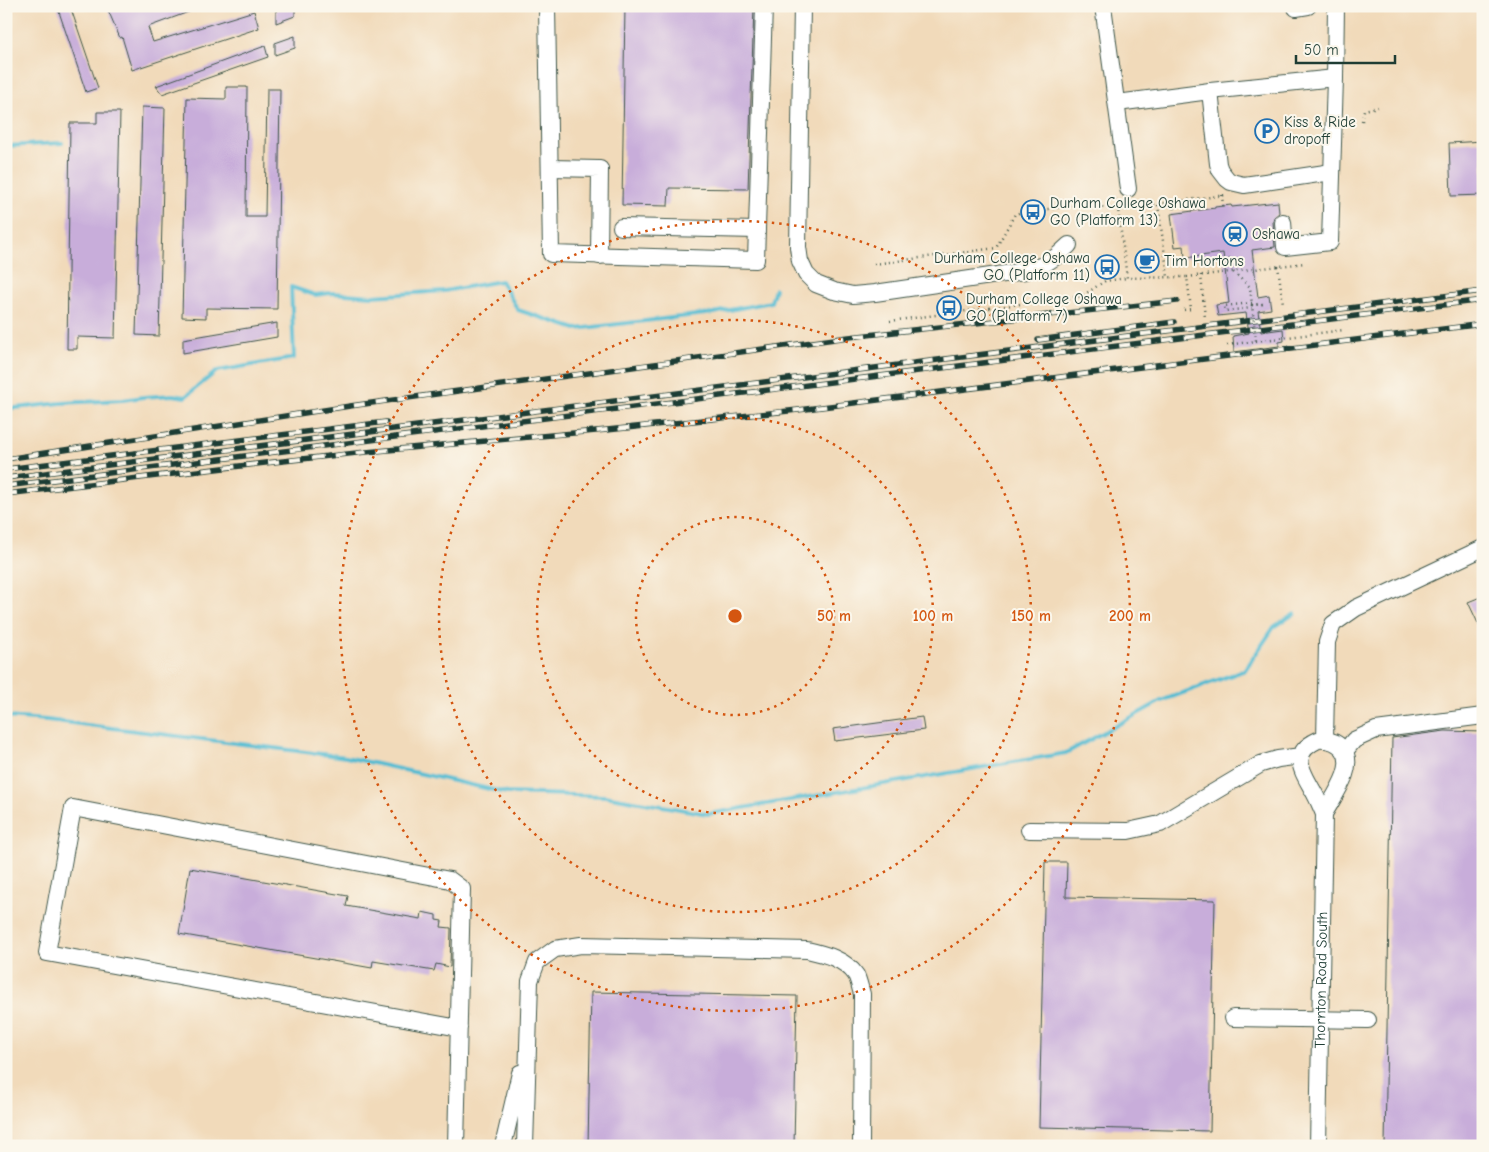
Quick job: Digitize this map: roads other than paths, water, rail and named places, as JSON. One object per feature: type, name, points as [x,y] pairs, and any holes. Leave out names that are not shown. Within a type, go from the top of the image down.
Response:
[{"type":"street","points":[[547,6],[551,254],[756,260],[764,6]]},
{"type":"street","points":[[802,6],[798,247],[800,261],[806,274],[816,284],[834,291],[854,295],[1003,276],[1025,272],[1043,265],[1069,245]]},
{"type":"street","points":[[1103,6],[1128,189]]},
{"type":"street","points":[[1283,222],[1286,247],[1330,242],[1336,6]]},
{"type":"street","points":[[1116,103],[1335,78]]},
{"type":"street","points":[[1210,91],[1218,164],[1227,179],[1235,184],[1244,185],[1332,172]]},
{"type":"street","points":[[550,168],[600,169],[599,256]]},
{"type":"street","points":[[621,227],[757,230]]},
{"type":"street","points":[[1325,740],[1327,642],[1334,624],[1356,608],[1483,548]]},
{"type":"street","points":[[1029,830],[1128,831],[1160,824],[1261,764],[1278,759],[1301,756],[1310,744],[1318,740],[1333,741],[1345,751],[1354,740],[1376,730],[1483,716]]},
{"type":"street","name":"Thornton Road South","points":[[1324,814],[1348,767],[1345,751]]},
{"type":"street","name":"Thornton Road South","points":[[1301,756],[1300,764],[1302,771],[1324,814],[1318,1146]]},
{"type":"street","points":[[456,1146],[459,1028],[462,889],[450,880],[74,808],[48,953],[459,1028]]},
{"type":"street","points":[[525,1146],[530,981],[537,962],[555,949],[581,945],[807,950],[828,955],[845,964],[856,976],[862,994],[861,1146]]},
{"type":"street","points":[[1234,1018],[1368,1020]]},
{"type":"street","points":[[502,1146],[528,1041]]},
{"type":"waterway","points":[[6,146],[62,143]]},
{"type":"waterway","points":[[6,409],[143,397],[173,395],[185,397],[217,371],[294,358],[291,287],[315,295],[331,293],[373,296],[444,291],[501,281],[518,310],[576,329],[714,313],[771,302],[775,289]]},
{"type":"waterway","points":[[6,717],[47,720],[346,757],[507,793],[605,796],[708,814],[1066,753],[1161,701],[1245,670],[1274,627],[1295,613]]},
{"type":"railway","points":[[6,478],[1483,291]]},
{"type":"railway","points":[[6,486],[1483,300]]},
{"type":"railway","points":[[6,459],[350,406],[849,337],[1177,301]]},
{"type":"railway","points":[[1038,340],[1174,322]]},
{"type":"railway","points":[[6,494],[366,452],[798,410],[1483,324]]},
{"type":"railway","points":[[6,469],[386,422]]},
{"type":"place","name":"Kiss & Ride dropoff","points":[[1267,131]]},
{"type":"place","name":"Durham College Oshawa GO (Platform 13)","points":[[1033,212]]},
{"type":"place","name":"Oshawa","points":[[1235,234]]},
{"type":"place","name":"Tim Hortons","points":[[1147,261]]},
{"type":"place","name":"Durham College Oshawa GO (Platform 11)","points":[[1107,267]]},
{"type":"place","name":"Durham College Oshawa GO (Platform 7)","points":[[949,308]]}]
